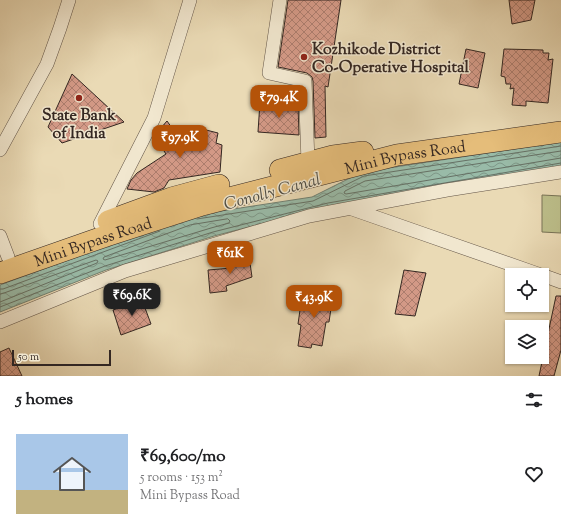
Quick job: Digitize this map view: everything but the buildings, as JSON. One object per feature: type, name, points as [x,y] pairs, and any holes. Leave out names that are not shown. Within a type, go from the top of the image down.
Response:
[{"type":"main road","name":"Mini Bypass Road","points":[[3,264],[100,224],[171,198],[308,162],[333,156],[561,123]]},
{"type":"main road","name":"Mini Bypass Road","points":[[3,264],[106,236],[202,205],[397,155],[561,132]]},
{"type":"street","points":[[0,150],[47,64],[69,0]]},
{"type":"street","points":[[100,224],[154,118],[190,0]]},
{"type":"street","points":[[280,0],[269,73],[305,80],[308,162]]},
{"type":"street","points":[[0,322],[125,271],[309,216],[447,190],[561,172]]},
{"type":"street","points":[[350,209],[521,268]]},
{"type":"street","points":[[0,236],[3,264]]},
{"type":"street","points":[[549,278],[561,282]]},
{"type":"green space","points":[[542,195],[561,196],[561,233],[542,232]]},
{"type":"water","points":[[561,142],[561,167],[329,206],[214,236],[106,270],[0,312],[0,285],[188,216],[312,197],[362,172]]},
{"type":"place","name":"Kozhikode District Co-Operative Hospital","points":[[304,57]]},
{"type":"place","name":"State Bank of India","points":[[79,98]]},
{"type":"water label","name":"Conolly Canal","points":[[272,191]]}]
